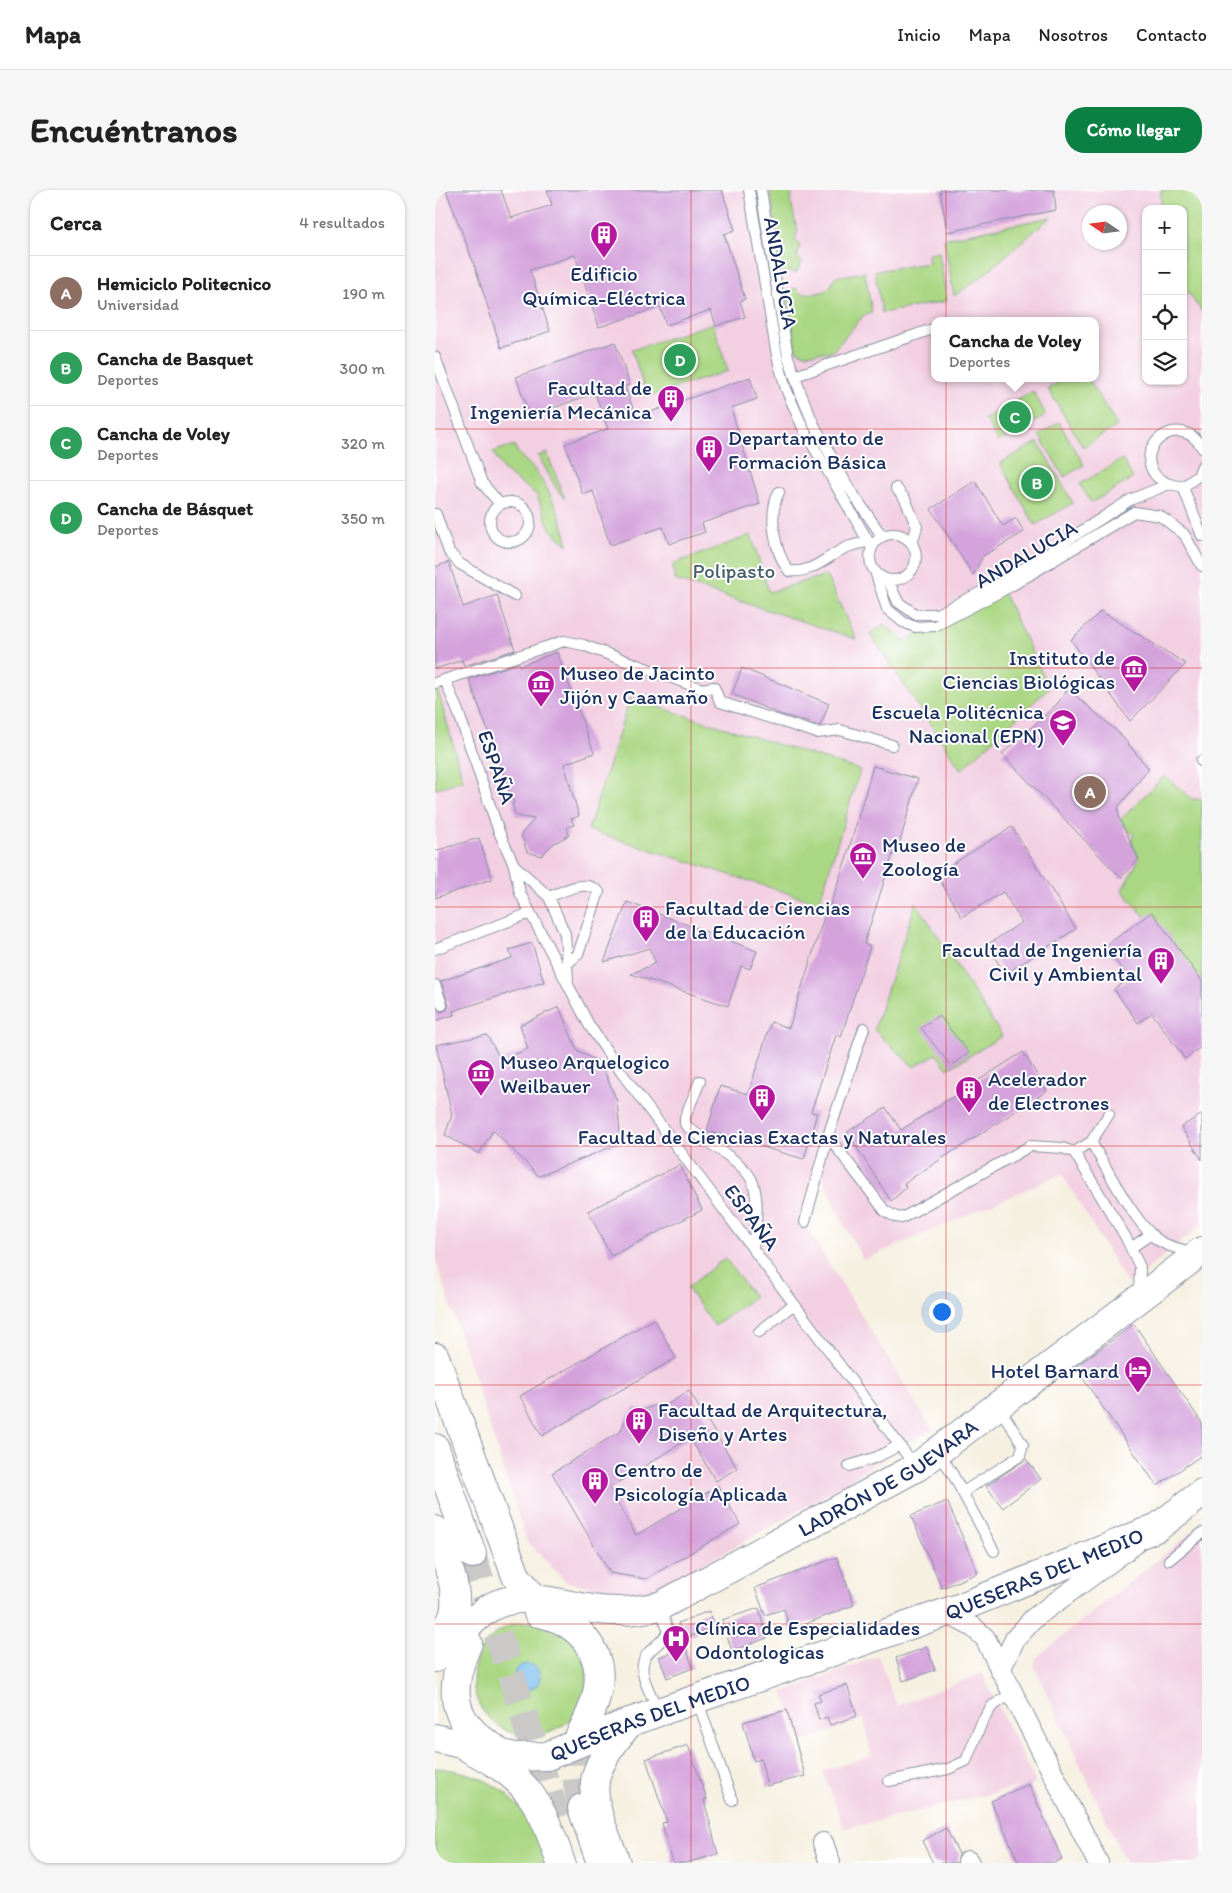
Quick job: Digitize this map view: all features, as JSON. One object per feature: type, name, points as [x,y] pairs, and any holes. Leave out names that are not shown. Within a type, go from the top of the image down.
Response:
[{"type":"main road","name":"LADRÓN DE GUEVARA","points":[[435,1658],[482,1614],[507,1601],[534,1598],[613,1611],[638,1611],[660,1606],[927,1459],[1201,1252]]},
{"type":"main road","points":[[435,1358],[516,1576],[534,1598]]},
{"type":"main road","points":[[435,1379],[473,1554]]},
{"type":"main road","points":[[435,1448],[473,1554]]},
{"type":"main road","points":[[435,1488],[473,1554]]},
{"type":"main road","name":"QUESERAS DEL MEDIO","points":[[446,1740],[509,1756],[524,1758],[547,1756],[630,1722],[945,1612],[1158,1527],[1197,1500]]},
{"type":"main road","points":[[435,1530],[455,1599],[454,1612],[449,1625],[435,1643]]},
{"type":"main road","points":[[482,1614],[519,1610],[544,1614],[569,1623],[587,1639],[596,1660],[599,1680],[593,1707],[579,1737]]},
{"type":"main road","points":[[468,1643],[455,1680],[455,1697],[459,1712],[471,1731],[509,1756]]},
{"type":"main road","points":[[616,1863],[599,1813],[595,1780],[603,1760],[630,1722]]},
{"type":"main road","points":[[446,1740],[498,1765],[528,1791],[543,1814],[561,1863]]},
{"type":"main road","points":[[570,1813],[572,1863]]},
{"type":"main road","points":[[570,1813],[587,1863]]},
{"type":"main road","points":[[570,1813],[601,1863]]},
{"type":"street","points":[[1000,1670],[1015,1639],[1034,1618],[1158,1527]]},
{"type":"street","points":[[945,1612],[973,1627],[985,1638],[1098,1863]]},
{"type":"street","points":[[823,1843],[830,1863]]},
{"type":"lane","name":"ANDALUCIA","points":[[749,190],[777,356],[786,389],[804,430],[869,545]]},
{"type":"lane","name":"ANDALUCIA","points":[[761,190],[788,357],[814,425],[847,485],[882,536]]},
{"type":"lane","points":[[795,376],[930,330]]},
{"type":"lane","points":[[435,357],[482,483],[500,504]]},
{"type":"lane","points":[[1183,487],[1169,484],[1156,476],[1149,462],[1152,446],[1162,435],[1175,431],[1191,435],[1202,448]]},
{"type":"lane","points":[[1183,487],[1197,476],[1202,466]]},
{"type":"lane","name":"ANDALUCIA","points":[[888,580],[897,602],[915,614],[937,614],[1007,579],[1130,500],[1169,484]]},
{"type":"lane","points":[[1183,487],[1202,536]]},
{"type":"lane","points":[[896,488],[905,499],[917,527],[911,543]]},
{"type":"lane","points":[[779,492],[773,508],[772,522],[782,557],[789,571],[795,572],[818,565],[845,548],[869,545],[882,536],[898,534],[911,543],[915,550],[915,566],[904,578],[888,580],[875,571],[871,564],[869,545]]},
{"type":"lane","points":[[514,502],[526,508],[531,521],[527,534],[522,539],[508,542],[495,536],[491,530],[491,516],[500,504],[514,502]]},
{"type":"lane","name":"ANDALUCIA","points":[[875,571],[887,609],[903,622],[915,627],[935,626],[1011,586],[1134,512],[1160,516],[1184,534],[1202,566]]},
{"type":"lane","points":[[436,514],[449,552],[460,564],[515,596]]},
{"type":"lane","points":[[440,682],[564,641],[583,645],[702,689],[714,687],[720,702],[817,732],[840,730],[892,745]]},
{"type":"lane","name":"ESPAÑA","points":[[440,682],[499,832],[514,865],[519,893],[589,1025],[621,1072],[899,1445],[927,1459],[963,1492],[994,1551]]},
{"type":"lane","name":"ESPAÑA","points":[[514,865],[549,897],[565,934],[568,983]]},
{"type":"lane","points":[[549,897],[577,886],[591,886],[599,892],[578,954],[567,964]]},
{"type":"lane","points":[[435,949],[530,913]]},
{"type":"lane","points":[[435,985],[442,1005]]},
{"type":"lane","points":[[805,1222],[827,1136],[864,1028]]},
{"type":"lane","points":[[700,1080],[685,1117],[685,1124],[742,1168],[753,1181],[756,1205],[753,1249]]},
{"type":"lane","points":[[827,1136],[885,1211],[902,1218],[1030,1146],[1082,1147],[1109,1114]]},
{"type":"lane","points":[[1082,1147],[1151,1234],[1167,1244],[1201,1252]]},
{"type":"lane","points":[[1082,1147],[1140,1267],[1140,1286],[1137,1302]]},
{"type":"lane","points":[[1131,1248],[1151,1234]]},
{"type":"lane","points":[[759,1332],[794,1304]]},
{"type":"lane","points":[[963,1492],[1020,1456],[1022,1452],[1023,1445],[999,1406]]},
{"type":"lane","points":[[849,1466],[877,1457],[899,1445]]},
{"type":"lane","points":[[1169,1560],[1202,1533]]},
{"type":"lane","points":[[658,1712],[641,1668],[643,1659],[665,1638],[668,1631],[668,1624],[660,1606]]},
{"type":"lane","points":[[889,1781],[948,1769],[967,1761],[981,1722],[992,1706],[1013,1693]]},
{"type":"lane","points":[[697,1698],[732,1800]]},
{"type":"shaded area","points":[[435,190],[1202,190],[1202,1225],[1128,1285],[1062,1174],[863,1260],[834,1205],[822,1175],[805,1225],[932,1429],[809,1505],[644,1597],[567,1582],[527,1542],[435,1257]]},
{"type":"shaded area","points":[[1202,1524],[1202,1863],[1126,1863],[1034,1666],[1037,1657]]},
{"type":"shaded area","points":[[878,1656],[897,1706],[982,1673],[1036,1783],[844,1829],[823,1771],[871,1756],[864,1719],[802,1742],[783,1692]]},
{"type":"green space","points":[[789,190],[792,193],[790,202],[798,230],[795,239],[800,246],[797,257],[802,263],[796,273],[789,271],[783,275],[770,191]]},
{"type":"green space","points":[[1161,190],[1202,190],[1202,312],[1187,291],[1187,205],[1161,205]]},
{"type":"green space","points":[[1051,217],[981,277],[954,296],[944,239]]},
{"type":"green space","points":[[939,252],[947,301],[882,313],[875,271],[929,263],[928,254]]},
{"type":"green space","points":[[865,272],[872,313],[864,315],[833,351],[805,354],[796,350],[787,296],[788,291],[796,288],[802,294],[819,293],[829,287],[835,277]]},
{"type":"green space","points":[[713,323],[728,371],[647,397],[632,350]]},
{"type":"green space","points":[[1059,382],[1090,382],[1117,426],[1083,447],[1048,389]]},
{"type":"green space","points":[[1033,391],[1046,415],[998,442],[985,419]]},
{"type":"green space","points":[[1059,422],[1084,465],[1064,477],[1039,435]]},
{"type":"green space","points":[[1038,442],[1073,503],[1035,525],[1000,463]]},
{"type":"green space","points":[[514,445],[519,454],[536,472],[552,498],[563,525],[568,545],[550,529],[537,495],[504,471],[493,452]]},
{"type":"green space","points":[[547,453],[565,499],[538,456]]},
{"type":"green space","points":[[1122,459],[1133,478],[1091,503],[1080,484]]},
{"type":"green space","name":"Polipasto","points":[[751,535],[769,592],[826,575],[856,639],[675,580],[673,564]]},
{"type":"green space","points":[[1001,588],[1049,688],[961,770],[870,634],[884,624],[905,641]]},
{"type":"green space","points":[[435,680],[463,780],[435,789]]},
{"type":"green space","points":[[630,698],[860,770],[819,903],[588,830]]},
{"type":"green space","points":[[1164,776],[1193,799],[1202,799],[1202,984],[1122,890],[1139,859],[1131,841],[1134,835],[1119,821]]},
{"type":"green space","points":[[916,902],[1002,1036],[948,1069],[936,1054],[914,1067],[874,1030]]},
{"type":"green space","points":[[725,1258],[754,1297],[715,1326],[687,1288]]},
{"type":"green space","points":[[530,1622],[552,1626],[571,1638],[583,1657],[587,1679],[583,1701],[571,1720],[552,1732],[530,1736],[508,1732],[489,1720],[477,1701],[473,1679],[477,1657],[489,1638],[508,1626]]},
{"type":"green space","points":[[435,1768],[457,1771],[476,1777],[493,1785],[508,1796],[531,1825],[549,1863],[435,1863]]},
{"type":"water","points":[[527,1664],[536,1668],[540,1677],[536,1686],[527,1690],[518,1686],[514,1677],[518,1668]]},
{"type":"building","points":[[446,190],[501,190],[511,218],[552,205],[547,190],[722,190],[735,230],[724,234],[745,299],[740,301],[745,317],[716,326],[711,310],[666,325],[660,307],[599,327],[575,255],[530,270],[550,331],[501,348],[475,267]]},
{"type":"building","points":[[940,190],[1054,190],[1056,210],[947,232]]},
{"type":"building","name":"Facultad de Ingeniería Mecánica","points":[[615,342],[630,385],[625,386],[636,417],[750,377],[757,399],[731,408],[760,504],[702,523],[705,532],[669,544],[663,527],[610,545],[593,491],[583,495],[565,444],[608,429],[595,393],[530,416],[516,377]]},
{"type":"building","points":[[975,481],[1003,526],[1016,518],[1024,532],[983,556],[973,575],[931,509]]},
{"type":"building","points":[[449,562],[463,607],[497,595],[515,650],[464,666],[462,660],[435,669],[435,567]]},
{"type":"building","name":"Instituto de Ciencias Biológicas","points":[[1101,611],[1186,664],[1130,721],[1071,640]]},
{"type":"building","points":[[557,652],[594,753],[564,764],[579,816],[571,819],[574,825],[567,827],[569,835],[553,844],[541,856],[527,852],[521,834],[534,819],[516,816],[512,804],[514,803],[469,679],[519,663],[520,666]]},
{"type":"building","points":[[742,668],[829,704],[820,726],[780,714],[732,694]]},
{"type":"building","points":[[1068,689],[1119,733],[1149,769],[1118,807],[1119,818],[1139,859],[1121,878],[1002,754],[1057,704]]},
{"type":"building","points":[[873,766],[918,779],[899,845],[896,844],[864,944],[870,946],[841,1037],[836,1035],[811,1112],[817,1113],[804,1159],[707,1131],[720,1086],[748,1094],[771,1022],[789,1028],[825,914],[827,914],[847,856]]},
{"type":"building","points":[[1012,827],[1076,929],[1005,974],[987,945],[1022,922],[1003,892],[962,917],[936,874]]},
{"type":"building","points":[[479,838],[492,879],[435,898],[435,851]]},
{"type":"building","name":"Facultad de Ciencias de la Educación","points":[[627,902],[757,951],[750,969],[741,966],[728,1006],[631,974],[656,963],[649,948],[604,962]]},
{"type":"building","name":"Facultad de Ingeniería Civil y Ambiental","points":[[1152,912],[1202,981],[1202,1046],[1185,1059],[1152,1013],[1138,1023],[1114,989],[1129,979],[1105,946]]},
{"type":"building","points":[[532,943],[544,982],[453,1011],[454,1015],[435,1021],[435,1006],[441,1012],[447,1010],[449,1006],[441,981],[512,958],[509,950]]},
{"type":"building","points":[[559,1007],[577,1050],[601,1064],[617,1101],[621,1143],[539,1176],[493,1130],[479,1154],[445,1135],[452,1115],[436,1045],[487,1035],[501,1060],[528,1049],[520,1025]]},
{"type":"building","points":[[939,1015],[969,1053],[951,1066],[921,1028]]},
{"type":"building","name":"Acelerador de Electrones","points":[[1023,1052],[1047,1091],[904,1183],[906,1188],[891,1201],[847,1132],[886,1108],[901,1130]]},
{"type":"building","points":[[1202,1114],[1202,1160],[1181,1127]]},
{"type":"building","points":[[680,1165],[702,1210],[611,1256],[588,1211]]},
{"type":"building","points":[[654,1319],[676,1358],[542,1436],[520,1396]]},
{"type":"building","name":"Hotel Barnard","points":[[1134,1324],[1202,1423],[1202,1455],[1157,1486],[1075,1367]]},
{"type":"building","points":[[689,1391],[737,1468],[716,1481],[690,1438],[609,1488],[636,1535],[718,1486],[740,1524],[646,1579],[610,1573],[552,1473],[621,1431],[625,1420],[635,1407],[641,1411],[658,1404],[665,1406]]},
{"type":"building","points":[[1026,1459],[1041,1479],[1003,1508],[986,1486]]},
{"type":"building","points":[[947,1501],[978,1573],[942,1588],[911,1516]]},
{"type":"building","points":[[837,1557],[854,1605],[790,1630],[784,1609],[765,1615],[755,1588]]},
{"type":"building","points":[[759,1608],[767,1638],[732,1651],[722,1620]]},
{"type":"building","points":[[709,1611],[715,1626],[684,1639],[678,1623]]},
{"type":"building","name":"Clínica de Especialidades Odontologicas","points":[[686,1647],[693,1668],[667,1678],[659,1657]]},
{"type":"building","points":[[927,1647],[935,1670],[903,1681],[896,1658]]},
{"type":"building","points":[[847,1685],[857,1716],[830,1725],[827,1717],[819,1720],[814,1703],[821,1701],[818,1694]]},
{"type":"building","points":[[787,1710],[805,1776],[767,1786],[761,1759],[754,1761],[743,1722]]},
{"type":"building","points":[[688,1745],[707,1799],[704,1800],[718,1854],[686,1863],[673,1863],[662,1823],[667,1822],[646,1759]]},
{"type":"building","points":[[1029,1784],[1062,1859],[1053,1863],[1019,1863],[991,1801]]},
{"type":"building","points":[[946,1828],[959,1854],[957,1863],[933,1863],[922,1841]]},
{"type":"tunnel","points":[[472,1554],[557,1818]]},
{"type":"tunnel","points":[[579,1737],[576,1772],[582,1808]]},
{"type":"place","name":"Edificio Química-Eléctrica","points":[[604,259]]},
{"type":"place","name":"Cancha de Básquet","points":[[680,360]]},
{"type":"place","name":"Cancha de Voley","points":[[1015,417]]},
{"type":"place","name":"Facultad de Ingeniería Mecánica","points":[[671,423]]},
{"type":"place","name":"Departamento de Formación Básica","points":[[709,473]]},
{"type":"place","name":"Cancha de Basquet","points":[[1037,483]]},
{"type":"place","name":"Instituto de Ciencias Biológicas","points":[[1134,693]]},
{"type":"place","name":"Museo de Jacinto Jijón y Caamaño","points":[[541,708]]},
{"type":"place","name":"Escuela Politécnica Nacional (EPN)","points":[[1063,747]]},
{"type":"place","name":"Hemiciclo Politecnico","points":[[1090,792]]},
{"type":"place","name":"Museo de Zoología","points":[[863,880]]},
{"type":"place","name":"Facultad de Ciencias de la Educación","points":[[646,943]]},
{"type":"place","name":"Facultad de Ingeniería Civil y Ambiental","points":[[1161,985]]},
{"type":"place","name":"Museo Arquelogico Weilbauer","points":[[481,1097]]},
{"type":"place","name":"Acelerador de Electrones","points":[[969,1114]]},
{"type":"place","name":"Facultad de Ciencias Exactas y Naturales","points":[[762,1122]]},
{"type":"place","name":"Hotel Barnard","points":[[1138,1394]]},
{"type":"place","name":"Facultad de Arquitectura, Diseño y Artes","points":[[639,1445]]},
{"type":"place","name":"Centro de Psicología Aplicada","points":[[595,1505]]},
{"type":"place","name":"Clínica de Especialidades Odontologicas","points":[[676,1663]]}]
